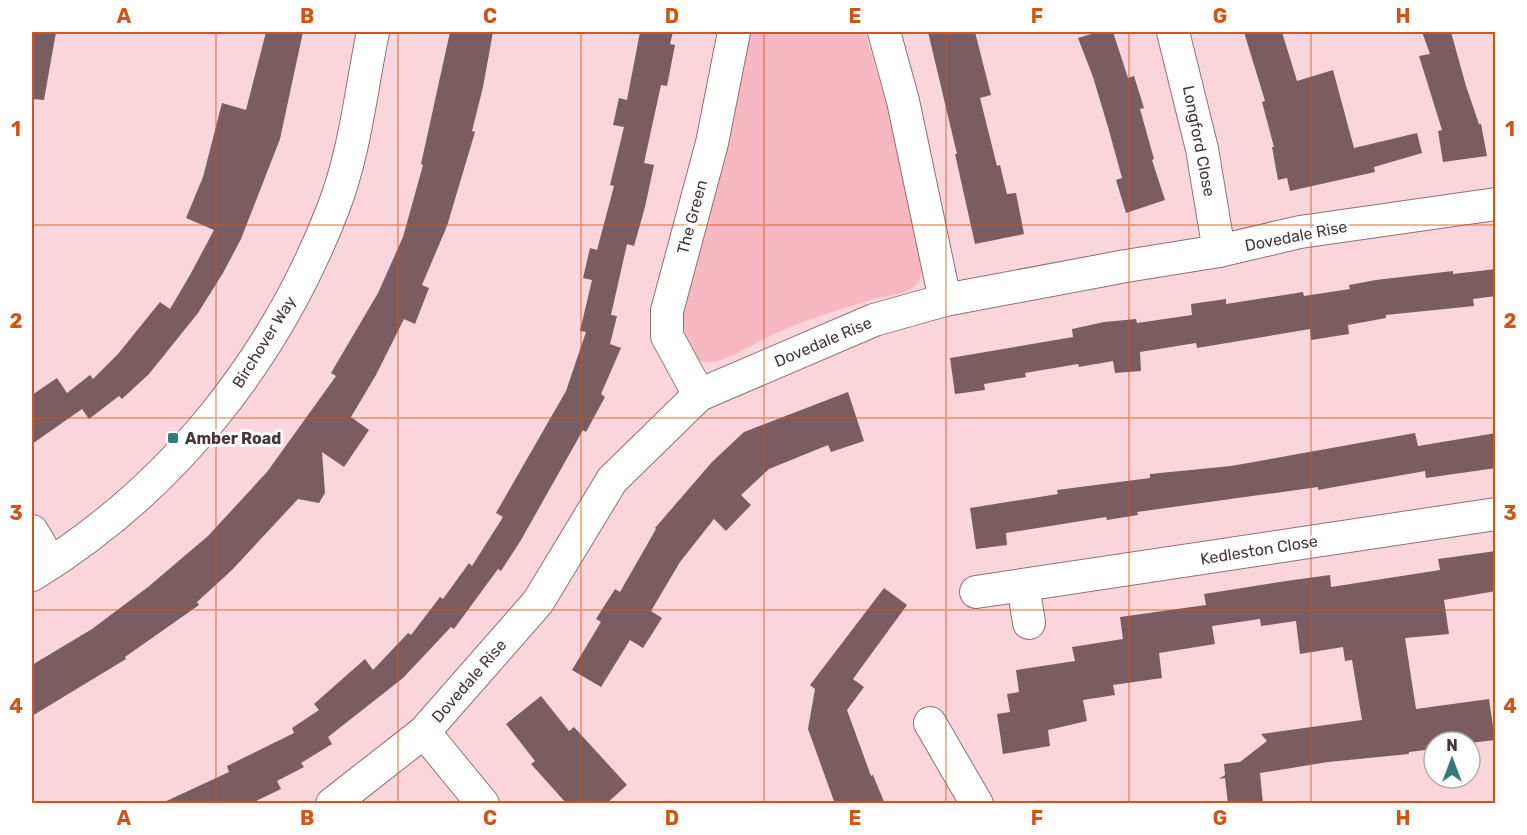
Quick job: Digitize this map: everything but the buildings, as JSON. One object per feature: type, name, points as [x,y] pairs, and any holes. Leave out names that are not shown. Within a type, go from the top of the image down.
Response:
[{"type":"street","name":"Birchover Way","points":[[41,569],[124,507],[184,451],[223,406],[268,342],[299,285],[333,208],[348,161],[373,32]]},
{"type":"street","name":"The Green","points":[[699,395],[667,336],[667,311],[712,144],[734,32]]},
{"type":"street","points":[[884,32],[903,101],[945,300]]},
{"type":"street","name":"Longford Close","points":[[1173,32],[1202,149],[1219,251]]},
{"type":"street","name":"Dovedale Rise","points":[[332,804],[424,732],[538,602],[612,480],[699,395],[874,320],[945,300],[1219,251],[1300,232],[1496,204]]},
{"type":"street","name":"Kedleston Close","points":[[976,592],[1496,514]]},
{"type":"street","points":[[32,531],[41,569]]},
{"type":"street","points":[[1023,585],[1029,623]]},
{"type":"street","points":[[930,723],[977,804]]},
{"type":"street","points":[[424,732],[483,804]]},
{"type":"shaded area","points":[[745,32],[865,32],[891,121],[921,260],[921,274],[918,283],[905,292],[873,299],[810,320],[776,333],[722,360],[705,362],[698,360],[688,351],[681,331],[680,318]]},
{"type":"place","name":"Amber Road","points":[[173,438]]}]
